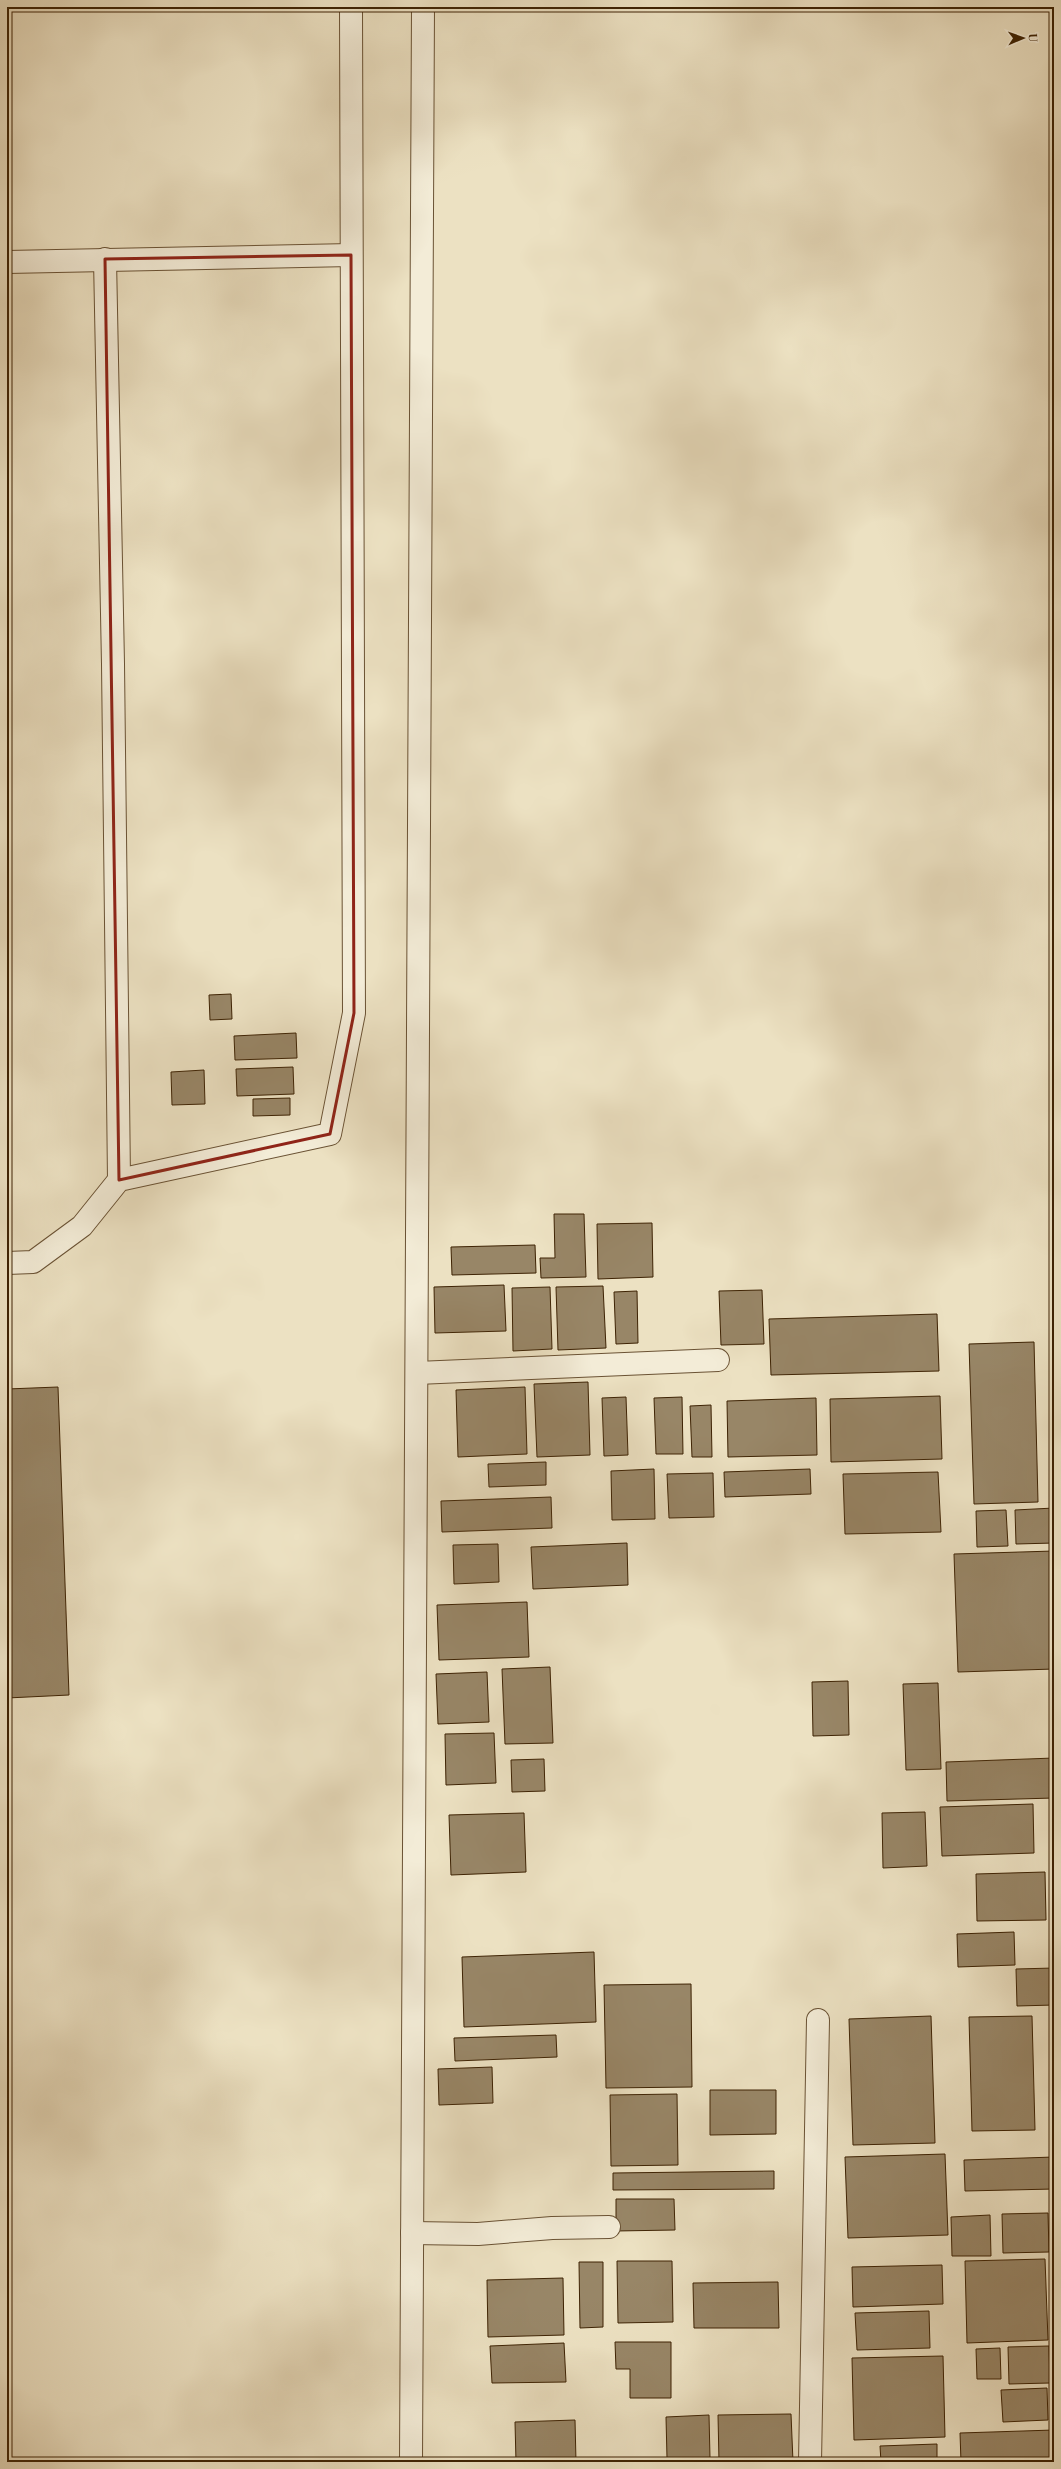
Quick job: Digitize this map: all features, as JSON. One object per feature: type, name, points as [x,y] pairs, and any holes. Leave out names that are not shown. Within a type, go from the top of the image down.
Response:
[{"type":"street","points":[[7,1263],[33,1262],[82,1226],[119,1180],[330,1134],[354,1013],[351,7]]},
{"type":"street","points":[[411,2462],[423,7]]},
{"type":"street","points":[[7,262],[351,255]]},
{"type":"street","points":[[105,259],[113,656],[119,1180]]},
{"type":"street","points":[[417,1373],[718,1360]]},
{"type":"street","points":[[810,2462],[818,2020]]},
{"type":"street","points":[[412,2233],[478,2234],[552,2228],[609,2227]]},
{"type":"highlighted area","points":[[351,255],[354,1013],[330,1134],[119,1180],[105,259]]},
{"type":"building","points":[[231,994],[232,1019],[210,1020],[209,995]]},
{"type":"building","points":[[296,1033],[297,1058],[235,1060],[234,1036]]},
{"type":"building","points":[[293,1067],[294,1094],[237,1096],[236,1069]]},
{"type":"building","points":[[204,1070],[205,1104],[172,1105],[171,1072]]},
{"type":"building","points":[[290,1098],[290,1115],[253,1116],[253,1099]]},
{"type":"building","points":[[554,1214],[584,1214],[586,1277],[541,1278],[540,1258],[555,1258]]},
{"type":"building","points":[[652,1223],[653,1277],[598,1279],[597,1224]]},
{"type":"building","points":[[535,1245],[536,1273],[452,1275],[451,1247]]},
{"type":"building","points":[[504,1285],[506,1331],[435,1333],[434,1287]]},
{"type":"building","points":[[603,1286],[606,1348],[558,1350],[556,1287]]},
{"type":"building","points":[[550,1287],[552,1349],[513,1351],[512,1288]]},
{"type":"building","points":[[762,1290],[764,1344],[721,1345],[719,1291]]},
{"type":"building","points":[[637,1291],[638,1343],[616,1344],[614,1292]]},
{"type":"building","points":[[937,1314],[939,1371],[771,1375],[769,1319]]},
{"type":"building","points":[[1034,1342],[1038,1502],[974,1504],[969,1344]]},
{"type":"building","points":[[588,1382],[590,1455],[537,1457],[534,1384]]},
{"type":"building","points":[[58,1387],[69,1695],[7,1698],[7,1389]]},
{"type":"building","points":[[525,1387],[527,1454],[458,1457],[456,1390]]},
{"type":"building","points":[[940,1396],[942,1459],[831,1462],[830,1399]]},
{"type":"building","points":[[626,1397],[628,1455],[604,1456],[602,1398]]},
{"type":"building","points":[[682,1397],[683,1454],[656,1454],[654,1398]]},
{"type":"building","points":[[816,1398],[817,1455],[728,1457],[727,1401]]},
{"type":"building","points":[[711,1405],[712,1457],[692,1457],[690,1406]]},
{"type":"building","points":[[546,1462],[546,1485],[489,1487],[488,1464]]},
{"type":"building","points":[[654,1469],[655,1519],[612,1520],[611,1471]]},
{"type":"building","points":[[810,1469],[811,1494],[725,1497],[724,1472]]},
{"type":"building","points":[[938,1472],[941,1532],[845,1534],[843,1474]]},
{"type":"building","points":[[713,1473],[714,1517],[669,1518],[667,1474]]},
{"type":"building","points":[[551,1497],[552,1528],[442,1532],[441,1501]]},
{"type":"building","points":[[1054,1508],[1054,1543],[1016,1544],[1015,1510]]},
{"type":"building","points":[[1006,1510],[1008,1546],[977,1547],[976,1511]]},
{"type":"building","points":[[627,1543],[628,1585],[533,1589],[531,1547]]},
{"type":"building","points":[[498,1544],[499,1582],[454,1584],[453,1545]]},
{"type":"building","points":[[1054,1551],[1054,1669],[958,1672],[954,1554]]},
{"type":"building","points":[[527,1602],[529,1657],[439,1660],[437,1605]]},
{"type":"building","points":[[550,1667],[553,1743],[505,1744],[502,1669]]},
{"type":"building","points":[[487,1672],[489,1722],[438,1724],[436,1674]]},
{"type":"building","points":[[848,1681],[849,1735],[813,1736],[812,1682]]},
{"type":"building","points":[[938,1683],[941,1769],[906,1770],[903,1684]]},
{"type":"building","points":[[494,1733],[496,1783],[446,1785],[445,1734]]},
{"type":"building","points":[[1054,1758],[1054,1798],[947,1801],[946,1762]]},
{"type":"building","points":[[544,1759],[545,1791],[512,1792],[511,1760]]},
{"type":"building","points":[[1033,1804],[1034,1853],[942,1856],[940,1807]]},
{"type":"building","points":[[925,1812],[927,1866],[883,1868],[882,1813]]},
{"type":"building","points":[[524,1813],[526,1872],[451,1875],[449,1815]]},
{"type":"building","points":[[1045,1872],[1046,1920],[977,1921],[976,1874]]},
{"type":"building","points":[[1014,1932],[1015,1965],[958,1967],[957,1934]]},
{"type":"building","points":[[594,1952],[596,2022],[464,2027],[462,1957]]},
{"type":"building","points":[[1054,1968],[1054,2005],[1017,2006],[1016,1969]]},
{"type":"building","points":[[691,1984],[692,2087],[606,2088],[604,1985]]},
{"type":"building","points":[[931,2016],[935,2143],[853,2145],[849,2019]]},
{"type":"building","points":[[1032,2016],[1035,2130],[972,2131],[969,2017]]},
{"type":"building","points":[[7,2020],[11,2124],[7,2124]]},
{"type":"building","points":[[556,2035],[557,2057],[455,2061],[454,2038]]},
{"type":"building","points":[[492,2067],[493,2103],[439,2105],[438,2069]]},
{"type":"building","points":[[710,2090],[776,2090],[776,2134],[710,2135]]},
{"type":"building","points":[[677,2094],[678,2165],[611,2166],[610,2095]]},
{"type":"building","points":[[945,2154],[948,2235],[848,2238],[845,2157]]},
{"type":"building","points":[[1054,2157],[1054,2189],[965,2191],[964,2160]]},
{"type":"building","points":[[774,2171],[774,2189],[613,2190],[613,2173]]},
{"type":"building","points":[[616,2199],[674,2199],[675,2230],[616,2231]]},
{"type":"building","points":[[1048,2213],[1049,2252],[1003,2253],[1002,2214]]},
{"type":"building","points":[[990,2215],[991,2256],[952,2256],[951,2217]]},
{"type":"building","points":[[1045,2259],[1048,2340],[967,2343],[965,2261]]},
{"type":"building","points":[[617,2261],[672,2261],[673,2322],[618,2323]]},
{"type":"building","points":[[579,2262],[603,2262],[603,2327],[580,2328]]},
{"type":"building","points":[[942,2265],[943,2304],[853,2307],[852,2267]]},
{"type":"building","points":[[563,2278],[564,2335],[488,2337],[487,2280]]},
{"type":"building","points":[[778,2282],[779,2328],[694,2328],[693,2283]]},
{"type":"building","points":[[929,2311],[930,2348],[857,2350],[855,2313]]},
{"type":"building","points":[[615,2342],[671,2342],[671,2398],[630,2398],[630,2369],[616,2369]]},
{"type":"building","points":[[564,2343],[566,2382],[492,2383],[490,2346]]},
{"type":"building","points":[[1049,2346],[1050,2383],[1009,2384],[1008,2347]]},
{"type":"building","points":[[1000,2348],[1001,2379],[977,2379],[976,2349]]},
{"type":"building","points":[[943,2356],[945,2437],[854,2440],[852,2358]]},
{"type":"building","points":[[1047,2388],[1048,2420],[1003,2422],[1001,2390]]},
{"type":"building","points":[[791,2414],[793,2462],[719,2462],[718,2415]]},
{"type":"building","points":[[709,2415],[710,2458],[667,2458],[666,2417]]},
{"type":"building","points":[[575,2420],[576,2462],[516,2462],[515,2422]]},
{"type":"building","points":[[1054,2430],[1054,2462],[961,2462],[960,2433]]},
{"type":"building","points":[[937,2444],[937,2462],[881,2462],[880,2446]]}]
